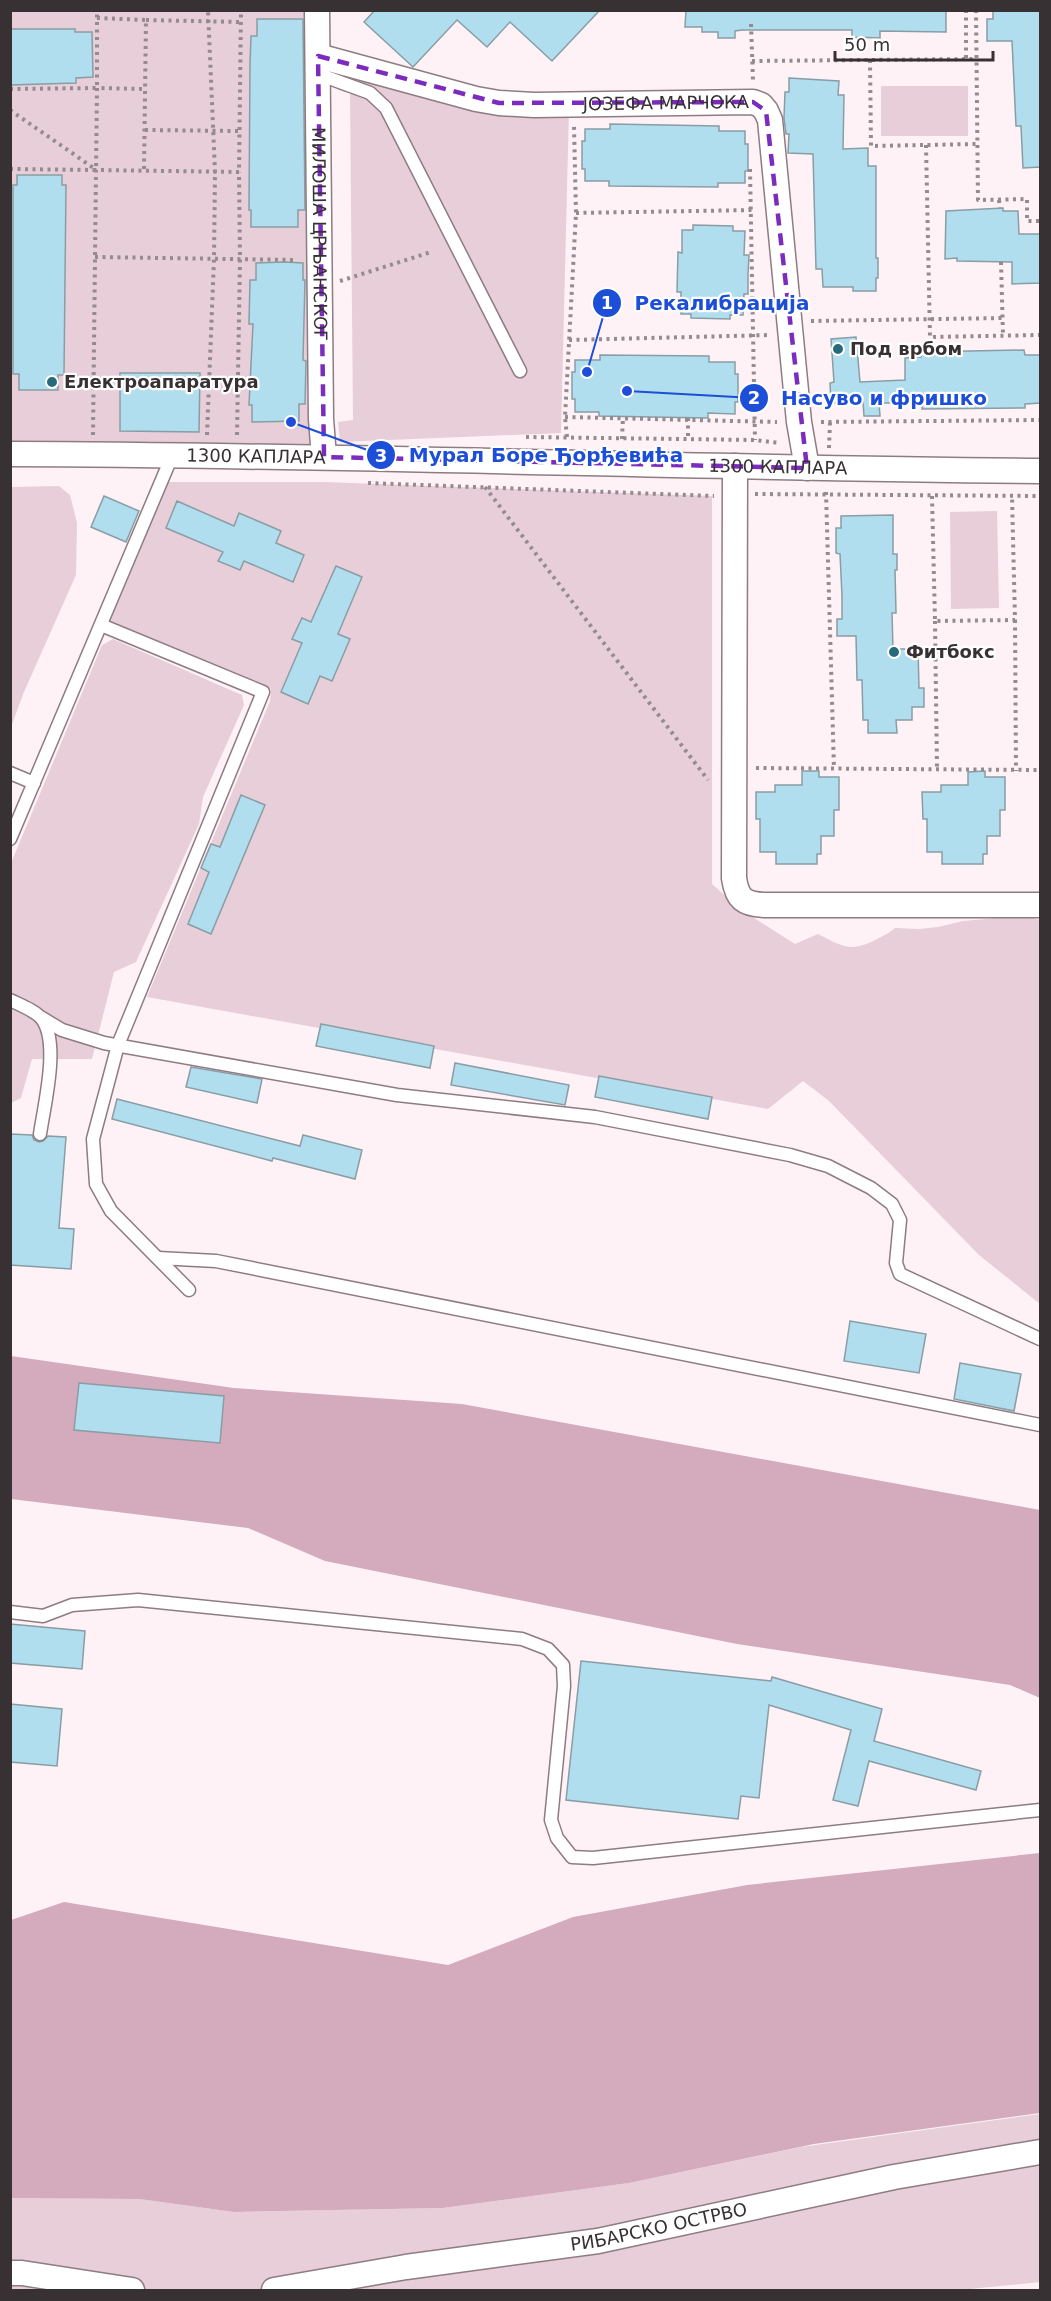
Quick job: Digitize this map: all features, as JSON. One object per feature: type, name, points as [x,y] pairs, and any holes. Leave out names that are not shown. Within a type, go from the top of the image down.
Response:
[{"type":"street","name":"МИЛОША ЦРЊАНСКОГ","points":[[317,10],[321,419],[324,457]]},
{"type":"street","name":"ЈОЗЕФА МАРЧОКА","points":[[318,65],[499,103],[534,105],[753,102],[766,111],[770,120],[782,328],[800,422],[817,468]]},
{"type":"street","name":"1300 КАПЛАРА","points":[[10,454],[324,457],[1041,471]]},
{"type":"street","points":[[735,466],[734,878],[736,893],[752,905],[1041,904]]},
{"type":"street","name":"РИБАРСКО ОСТРВО","points":[[274,2290],[406,2267],[598,2241],[894,2177],[1041,2152]]},
{"type":"street","points":[[10,2273],[132,2290]]},
{"type":"lane","points":[[318,65],[370,93],[386,108],[520,371]]},
{"type":"lane","points":[[10,839],[172,456]]},
{"type":"lane","points":[[101,625],[263,692],[118,1045],[93,1139],[96,1184],[111,1211],[189,1290]]},
{"type":"lane","points":[[10,773],[34,783]]},
{"type":"lane","points":[[10,1000],[62,1030],[118,1045],[397,1095],[595,1117],[790,1155],[828,1166],[871,1188],[892,1204],[900,1220],[896,1263],[900,1274],[1041,1339]]},
{"type":"lane","points":[[40,1134],[50,1060],[49,1034],[42,1018]]},
{"type":"lane","points":[[158,1258],[216,1261],[1041,1425]]},
{"type":"lane","points":[[10,1612],[43,1616],[72,1605],[138,1600],[522,1639],[548,1649],[563,1665],[564,1686],[551,1820],[557,1839],[573,1857],[593,1858],[1041,1810]]},
{"type":"path","points":[[93,444],[97,10]]},
{"type":"path","points":[[206,446],[214,259],[215,172],[208,10]]},
{"type":"path","points":[[237,446],[241,10]]},
{"type":"path","points":[[966,10],[966,59]]},
{"type":"path","points":[[976,10],[978,200],[1027,200],[1027,221],[1041,221]]},
{"type":"path","points":[[97,18],[241,22]]},
{"type":"path","points":[[144,171],[146,20]]},
{"type":"path","points":[[751,24],[753,102]]},
{"type":"path","points":[[752,61],[977,59]]},
{"type":"path","points":[[870,60],[871,146],[977,144]]},
{"type":"path","points":[[10,89],[145,89]]},
{"type":"path","points":[[10,110],[96,170]]},
{"type":"path","points":[[567,437],[565,417],[576,213],[574,119]]},
{"type":"path","points":[[145,130],[239,131]]},
{"type":"path","points":[[926,145],[930,337],[1041,335]]},
{"type":"path","points":[[750,165],[750,275],[755,440]]},
{"type":"path","points":[[10,169],[239,172]]},
{"type":"path","points":[[999,200],[1000,208]]},
{"type":"path","points":[[576,213],[763,209]]},
{"type":"path","points":[[320,287],[431,252]]},
{"type":"path","points":[[95,257],[298,260]]},
{"type":"path","points":[[1001,262],[1003,335]]},
{"type":"path","points":[[750,275],[761,274]]},
{"type":"path","points":[[569,340],[753,336],[782,328],[929,319],[1003,318]]},
{"type":"path","points":[[777,412],[780,442]]},
{"type":"path","points":[[622,438],[623,417]]},
{"type":"path","points":[[688,418],[688,440]]},
{"type":"path","points":[[830,422],[817,468],[826,494],[834,769]]},
{"type":"path","points":[[366,483],[712,496],[735,494],[1041,496]]},
{"type":"path","points":[[485,487],[708,780]]},
{"type":"path","points":[[932,496],[937,770]]},
{"type":"path","points":[[1012,496],[1016,771]]},
{"type":"path","points":[[935,621],[1015,620]]},
{"type":"path","points":[[734,768],[1041,770]]},
{"type":"highlighted area","points":[[318,56],[499,103],[753,102],[766,111],[807,468],[324,457]]},
{"type":"shaded area","points":[[10,11],[309,11],[324,457],[11,454]]},
{"type":"shaded area","points":[[338,62],[569,109],[561,433],[340,442],[338,422],[353,420],[350,93],[338,90]]},
{"type":"shaded area","points":[[881,86],[968,86],[968,136],[881,136]]},
{"type":"shaded area","points":[[162,482],[324,482],[712,496],[712,884],[740,909],[795,944],[818,934],[840,945],[859,946],[895,928],[938,927],[963,921],[997,918],[1011,912],[1040,920],[1040,1304],[979,1255],[829,1101],[803,1081],[768,1109],[147,997],[270,701],[271,689],[110,624],[108,610]]},
{"type":"shaded area","points":[[59,486],[70,495],[77,523],[76,575],[24,692],[11,727],[11,487]]},
{"type":"shaded area","points":[[997,511],[999,608],[951,609],[950,512]]},
{"type":"shaded area","points":[[113,639],[242,695],[244,705],[203,797],[199,824],[136,962],[114,972],[92,1059],[32,1059],[21,1098],[11,1103],[11,863],[102,645]]},
{"type":"shaded area","points":[[11,1356],[234,1388],[462,1404],[1040,1510],[1040,1698],[1010,1685],[737,1644],[325,1561],[248,1528],[11,1499]]},
{"type":"shaded area","points":[[1040,1853],[1040,2113],[814,2144],[629,2183],[443,2208],[234,2212],[139,2199],[11,2198],[11,1920],[64,1902],[448,1965],[573,1917],[747,1885]]},
{"type":"shaded area","points":[[1040,2114],[1040,2282],[960,2290],[11,2290],[11,2198],[139,2199],[234,2212],[443,2208],[629,2183],[801,2147]]},
{"type":"building","points":[[375,10],[600,10],[552,61],[510,22],[487,47],[457,20],[413,67],[364,22]]},
{"type":"building","points":[[686,10],[946,10],[946,32],[880,31],[880,38],[852,37],[852,30],[742,30],[735,31],[735,38],[718,38],[718,32],[702,32],[702,27],[685,27]]},
{"type":"building","points":[[993,10],[1041,10],[1041,167],[1023,168],[1021,126],[1016,126],[1012,41],[987,41],[987,19],[993,19]]},
{"type":"building","points":[[257,19],[303,19],[305,210],[298,210],[298,227],[251,227],[251,210],[249,210],[250,64],[251,36],[257,36]]},
{"type":"building","points":[[10,29],[75,29],[75,32],[92,32],[93,77],[76,78],[76,83],[10,85]]},
{"type":"building","points":[[789,78],[839,81],[838,95],[844,95],[843,149],[868,148],[868,166],[876,166],[878,278],[876,278],[876,291],[853,291],[853,287],[823,287],[822,269],[816,269],[813,154],[788,153],[789,134],[786,134],[784,118],[785,92],[789,92]]},
{"type":"building","points":[[610,124],[719,126],[719,131],[745,131],[745,144],[748,144],[748,171],[745,171],[745,183],[718,183],[718,187],[609,186],[609,181],[585,181],[585,169],[582,169],[582,141],[585,141],[585,129],[610,129]]},
{"type":"building","points":[[17,175],[62,175],[62,185],[66,185],[64,375],[58,375],[58,390],[19,390],[19,374],[13,374],[13,185],[17,185]]},
{"type":"building","points":[[1003,208],[1003,211],[1018,211],[1019,234],[1041,234],[1041,283],[1012,284],[1012,262],[945,259],[946,211]]},
{"type":"building","points":[[693,225],[733,226],[733,231],[745,231],[744,255],[749,255],[748,294],[744,294],[743,315],[730,315],[730,319],[691,318],[691,314],[681,314],[681,292],[677,292],[678,252],[682,253],[682,230],[693,230]]},
{"type":"building","points":[[256,263],[303,263],[305,404],[299,404],[299,421],[252,422],[252,405],[249,405],[253,324],[249,324],[250,280],[256,280]]},
{"type":"building","points":[[856,337],[860,382],[905,380],[905,358],[921,357],[921,352],[1024,350],[1025,355],[1041,355],[1041,403],[1025,404],[1025,408],[922,409],[922,403],[879,403],[880,416],[864,416],[863,402],[831,403],[830,383],[834,382],[831,339]]},
{"type":"building","points":[[600,355],[709,356],[709,362],[735,362],[735,374],[738,374],[738,402],[735,402],[735,414],[708,413],[708,418],[599,416],[599,412],[575,412],[575,399],[572,399],[572,372],[575,372],[575,360],[600,360]]},
{"type":"building","points":[[120,373],[200,373],[199,432],[120,431]]},
{"type":"building","points":[[104,496],[139,511],[126,542],[91,527]]},
{"type":"building","points":[[177,501],[234,526],[239,513],[281,531],[276,543],[304,555],[293,582],[244,561],[240,570],[218,561],[223,552],[166,528]]},
{"type":"building","points":[[893,515],[893,554],[897,554],[897,570],[895,570],[896,613],[892,613],[893,649],[918,649],[919,688],[924,688],[924,707],[912,707],[912,720],[896,720],[897,733],[868,733],[868,720],[863,720],[862,680],[857,680],[856,636],[837,636],[837,619],[842,619],[842,596],[840,554],[836,553],[836,528],[841,528],[841,516]]},
{"type":"building","points":[[336,566],[362,577],[338,634],[350,639],[332,681],[320,676],[308,704],[281,692],[302,643],[292,639],[302,618],[311,622]]},
{"type":"building","points":[[802,771],[819,771],[819,777],[839,777],[839,810],[834,810],[834,836],[821,836],[821,854],[817,854],[817,864],[776,864],[776,852],[760,852],[760,819],[756,819],[756,792],[775,792],[775,785],[802,785]]},
{"type":"building","points":[[985,771],[985,777],[1005,777],[1005,810],[1000,810],[1000,836],[987,836],[987,854],[983,854],[983,864],[942,864],[942,852],[927,852],[927,819],[923,819],[922,792],[941,792],[941,785],[968,785],[968,772]]},
{"type":"building","points":[[241,795],[265,805],[211,934],[188,924],[209,872],[201,868],[211,844],[220,847]]},
{"type":"building","points":[[321,1024],[434,1046],[430,1068],[316,1046]]},
{"type":"building","points":[[455,1063],[569,1085],[565,1105],[451,1085]]},
{"type":"building","points":[[191,1067],[262,1079],[257,1103],[186,1087]]},
{"type":"building","points":[[599,1076],[712,1097],[708,1119],[595,1097]]},
{"type":"building","points":[[117,1099],[300,1146],[303,1135],[362,1150],[355,1179],[273,1158],[272,1161],[112,1119]]},
{"type":"building","points":[[10,1134],[32,1135],[34,1140],[39,1142],[48,1136],[66,1137],[59,1228],[74,1229],[71,1269],[10,1265]]},
{"type":"building","points":[[850,1321],[926,1334],[919,1373],[844,1361]]},
{"type":"building","points":[[960,1363],[1021,1374],[1014,1411],[954,1399]]},
{"type":"building","points":[[79,1383],[224,1396],[220,1443],[74,1430]]},
{"type":"building","points":[[10,1624],[85,1631],[82,1669],[10,1663]]},
{"type":"building","points":[[581,1661],[771,1681],[772,1677],[882,1709],[874,1741],[981,1771],[976,1790],[869,1761],[858,1806],[833,1800],[851,1730],[769,1705],[759,1798],[741,1796],[738,1819],[566,1800]]},
{"type":"building","points":[[10,1704],[62,1709],[57,1766],[10,1762]]},
{"type":"place","name":"Под врбом","points":[[838,349]]},
{"type":"place","name":"Рекалибрација","points":[[587,372]]},
{"type":"place","name":"Електроапаратура","points":[[52,382]]},
{"type":"place","name":"Насуво и фришко","points":[[627,391]]},
{"type":"place","name":"Мурал Боре Ђорђевића","points":[[291,422]]},
{"type":"place","name":"Фитбокс","points":[[894,652]]}]
